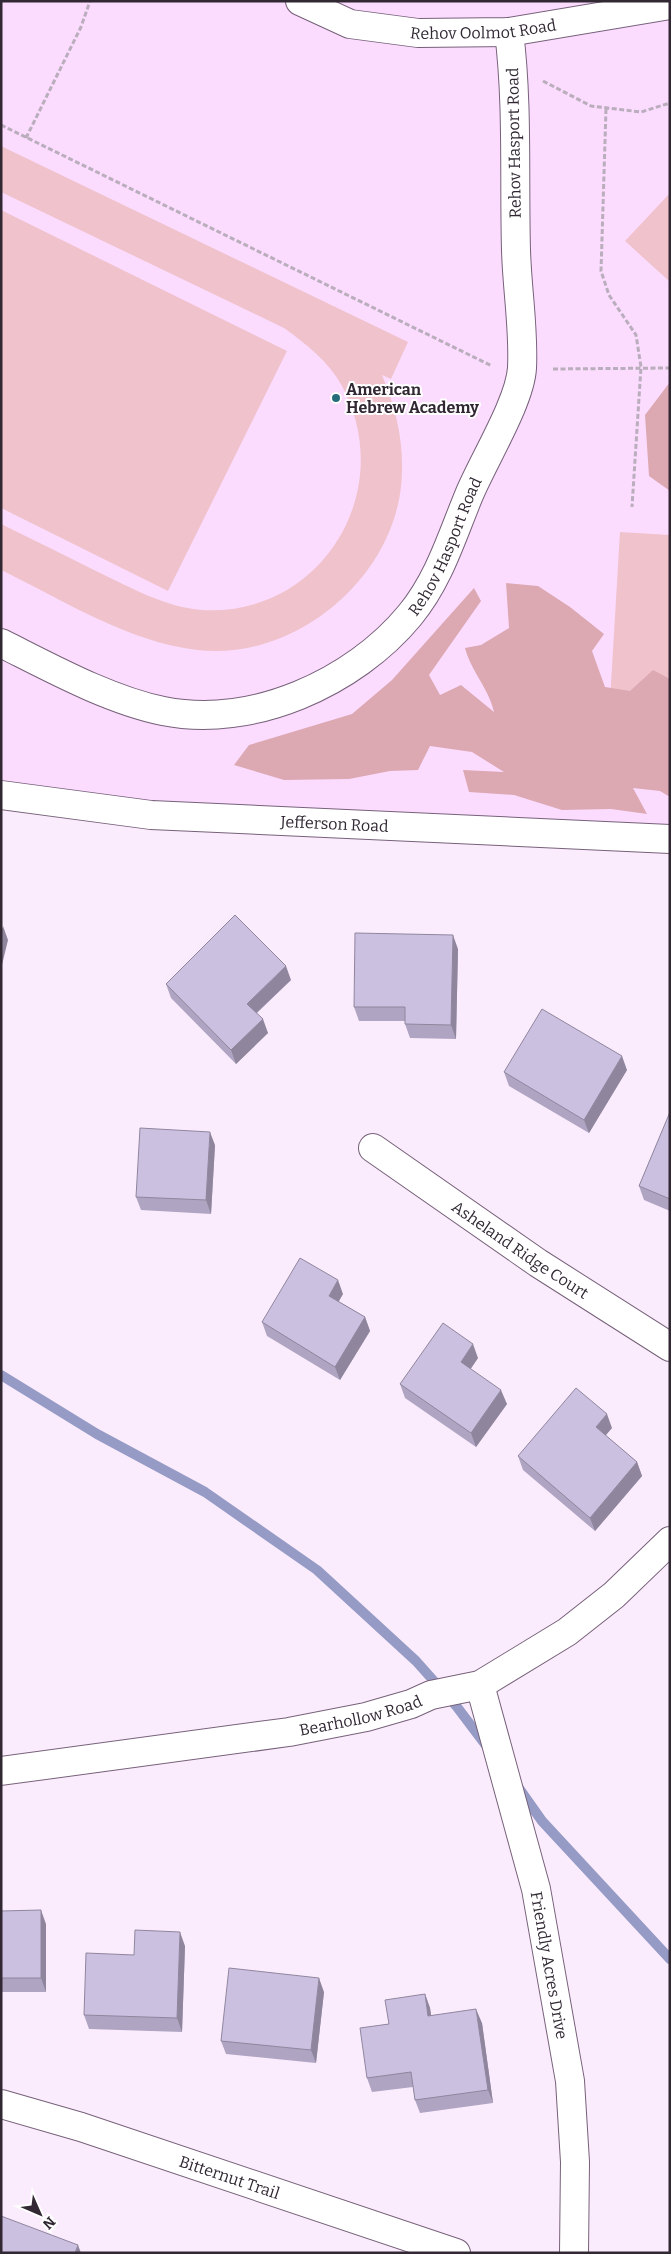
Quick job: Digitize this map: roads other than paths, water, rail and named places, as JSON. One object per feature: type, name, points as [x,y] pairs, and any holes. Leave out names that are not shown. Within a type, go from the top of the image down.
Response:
[{"type":"street","name":"Rehov Oolmot Road","points":[[300,1],[350,24],[418,33],[509,32],[670,5]]},
{"type":"street","name":"Rehov Hasport Road","points":[[1,643],[118,697],[160,710],[184,714],[225,712],[266,706],[305,694],[346,672],[383,644],[411,614],[441,566],[470,493],[513,401],[522,370],[516,252],[513,66],[509,32]]},
{"type":"street","name":"Jefferson Road","points":[[1,795],[151,815],[670,839]]},
{"type":"street","name":"Asheland Ridge Court","points":[[372,1148],[538,1263],[670,1347]]},
{"type":"street","name":"Bearhollow Road","points":[[1,1772],[289,1732],[366,1717],[411,1704],[431,1695],[480,1685],[567,1632],[614,1595],[670,1541]]},
{"type":"street","name":"Friendly Acres Drive","points":[[480,1685],[536,1889],[570,2081],[575,2162],[574,2253]]},
{"type":"street","name":"Bitternut Trail","points":[[1,2104],[81,2127],[456,2253]]},
{"type":"waterway","points":[[1,1375],[97,1434],[205,1492],[317,1570],[416,1661],[457,1707],[488,1748]]},
{"type":"waterway","points":[[518,1787],[542,1821],[670,1959]]},
{"type":"place","name":"American Hebrew Academy","points":[[336,398]]}]
